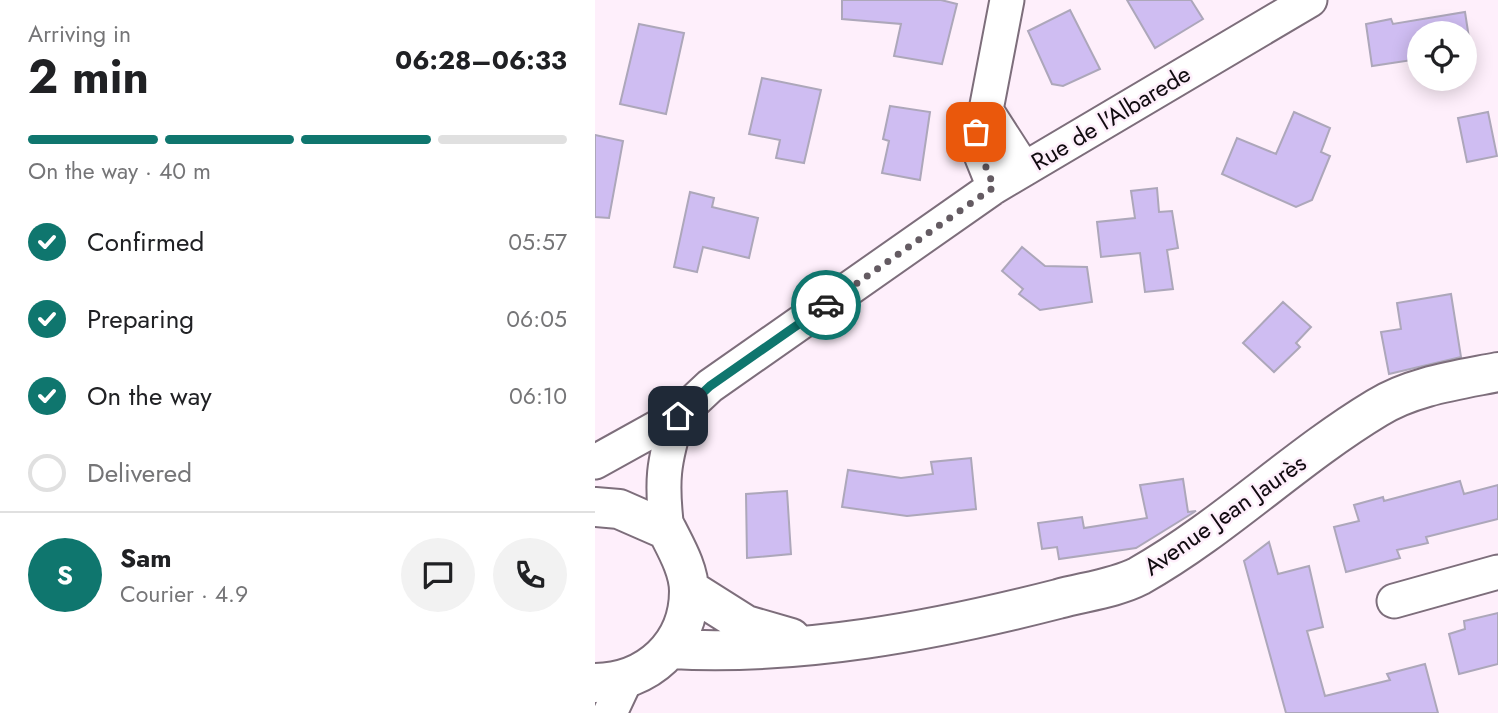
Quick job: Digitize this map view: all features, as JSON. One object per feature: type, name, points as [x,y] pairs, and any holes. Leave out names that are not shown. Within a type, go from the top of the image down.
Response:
[{"type":"street","points":[[994,187],[977,145],[976,132],[986,110],[1007,0]]},
{"type":"street","name":"Rue de l'Albarede","points":[[603,449],[678,416],[710,386],[994,187],[1310,0]]},
{"type":"street","points":[[986,110],[1024,169]]},
{"type":"street","name":"Avenue Jean Jaurès","points":[[671,649],[712,651],[813,644],[969,622],[1135,578],[1182,549],[1378,407],[1441,383],[1498,372]]},
{"type":"street","name":"Rue de l'Albarede","points":[[667,530],[662,487],[664,458],[678,416]]},
{"type":"street","points":[[603,449],[649,463],[662,487]]},
{"type":"street","points":[[595,507],[619,509],[667,530],[682,559],[689,589],[685,623],[671,649],[658,663],[611,681],[610,713]]},
{"type":"street","points":[[1394,601],[1498,572]]},
{"type":"street","name":"Avenue Jean Jaurès","points":[[689,589],[746,625],[813,644]]},
{"type":"building","points":[[842,0],[941,0],[957,4],[942,64],[894,56],[901,24],[842,19]]},
{"type":"building","points":[[1127,0],[1191,0],[1203,19],[1155,48]]},
{"type":"building","points":[[1070,10],[1100,69],[1063,86],[1052,84],[1028,31]]},
{"type":"building","points":[[1465,12],[1466,21],[1411,21]]},
{"type":"building","points":[[1391,19],[1393,24],[1407,22],[1407,61],[1372,66],[1366,24]]},
{"type":"building","points":[[639,24],[684,33],[666,114],[620,104]]},
{"type":"building","points":[[762,78],[821,90],[804,163],[776,158],[780,140],[749,134]]},
{"type":"building","points":[[890,106],[930,112],[920,180],[882,173],[889,141],[883,139]]},
{"type":"building","points":[[1294,112],[1330,128],[1321,152],[1330,156],[1312,200],[1296,207],[1222,174],[1237,138],[1276,154]]},
{"type":"building","points":[[1488,112],[1497,156],[1467,162],[1458,118]]},
{"type":"building","points":[[595,135],[623,141],[609,218],[595,217]]},
{"type":"building","points":[[1157,188],[1159,212],[1172,211],[1178,248],[1167,250],[1173,289],[1145,292],[1140,253],[1101,257],[1097,222],[1135,218],[1131,191]]},
{"type":"building","points":[[690,192],[714,198],[712,207],[758,218],[749,258],[703,247],[697,272],[674,267]]},
{"type":"building","points":[[1022,247],[1045,266],[1087,267],[1092,302],[1040,310],[1019,294],[1023,289],[1002,271]]},
{"type":"building","points":[[1451,294],[1461,357],[1389,374],[1381,332],[1401,329],[1397,303]]},
{"type":"building","points":[[1283,302],[1311,327],[1296,343],[1300,347],[1274,372],[1243,343]]},
{"type":"building","points":[[971,458],[976,509],[907,516],[842,507],[848,470],[901,478],[933,474],[931,462]]},
{"type":"building","points":[[1183,479],[1188,512],[1196,511],[1136,548],[1059,559],[1057,547],[1042,549],[1038,523],[1082,517],[1084,528],[1147,518],[1140,485]]},
{"type":"building","points":[[1460,481],[1464,494],[1498,485],[1498,519],[1426,537],[1428,543],[1397,550],[1400,558],[1346,572],[1334,527],[1359,521],[1354,505],[1383,497],[1384,501]]},
{"type":"building","points":[[787,491],[791,554],[747,558],[746,494]]},
{"type":"building","points":[[1269,542],[1278,574],[1309,566],[1323,627],[1307,631],[1325,696],[1390,680],[1387,674],[1425,664],[1438,713],[1286,713],[1244,561]]},
{"type":"building","points":[[1498,613],[1498,664],[1459,674],[1449,634],[1465,629],[1464,621]]},
{"type":"way so far","points":[[826,305],[994,187],[977,145],[976,132]]},
{"type":"route","points":[[678,416],[710,386],[826,305]]}]
